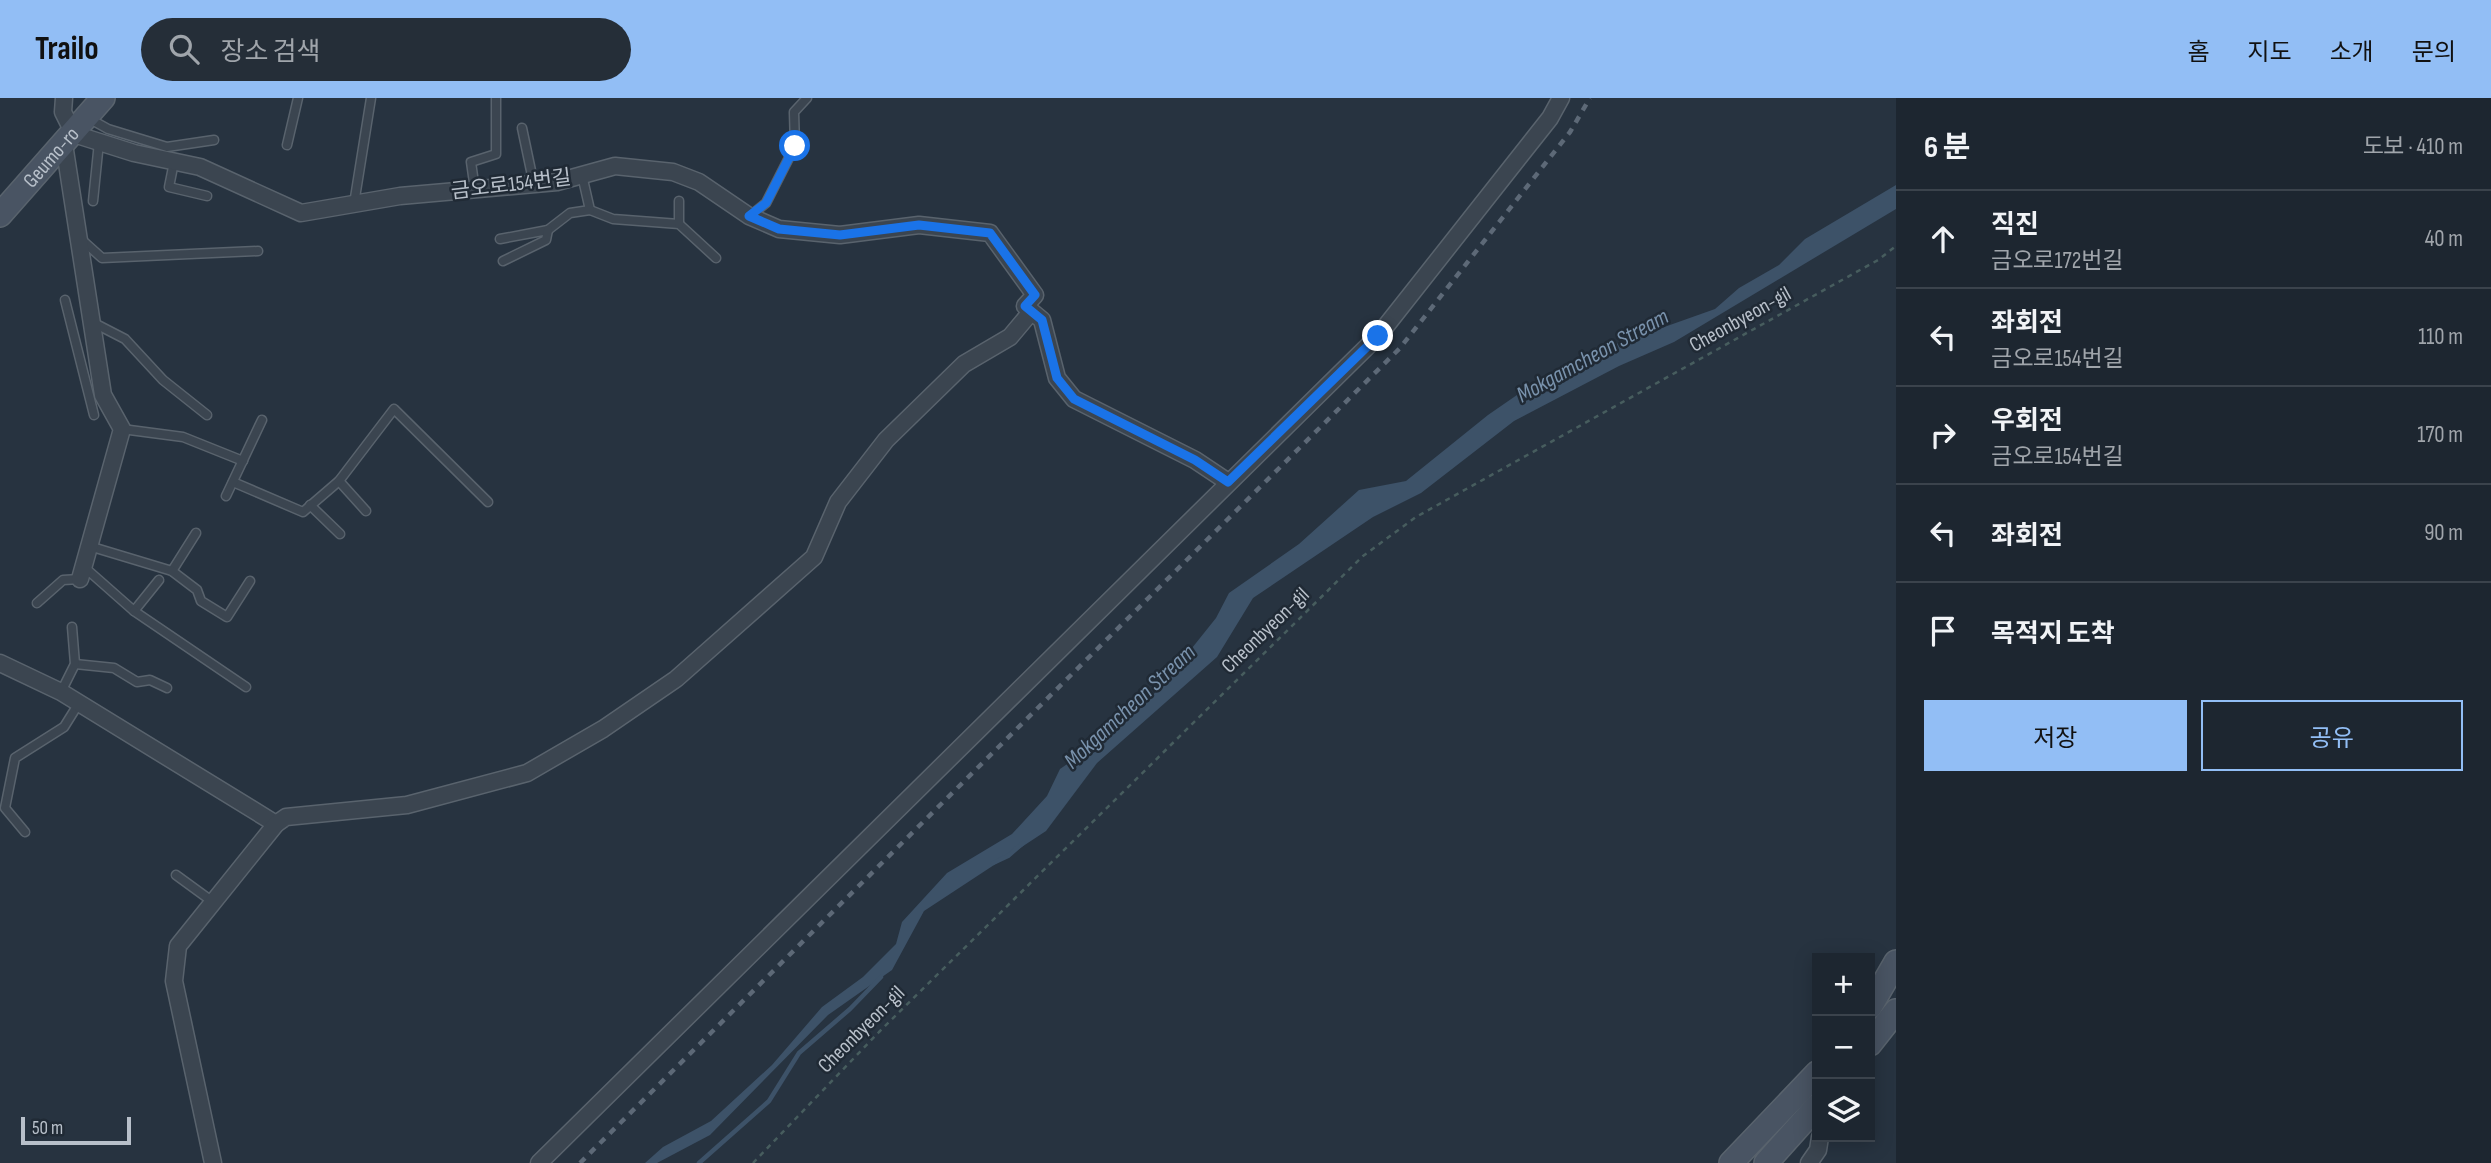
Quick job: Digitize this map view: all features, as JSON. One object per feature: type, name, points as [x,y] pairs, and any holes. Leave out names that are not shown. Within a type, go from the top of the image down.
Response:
[{"type":"main road","name":"Geumo-ro","points":[[0,215],[103,98]]},
{"type":"main road","points":[[1875,998],[1896,962]]},
{"type":"main road","points":[[1875,1038],[1896,1011]]},
{"type":"main road","points":[[1731,1163],[1812,1078]]},
{"type":"main road","points":[[1766,1163],[1812,1112]]},
{"type":"street","points":[[64,98],[64,112],[75,132],[77,235],[93,344],[103,395],[122,429],[81,572]]},
{"type":"street","points":[[538,1163],[1378,336],[1550,118],[1561,98]]},
{"type":"street","name":"금오로154번길","points":[[75,132],[99,142],[201,167],[301,213],[400,196],[534,185],[582,176],[615,166],[673,172],[699,182],[749,216],[779,229],[840,235],[919,225],[990,233],[1035,295],[1025,306],[1042,320],[1057,378],[1074,399],[1195,460],[1228,482]]},
{"type":"street","points":[[213,1163],[174,981],[178,946],[275,824],[286,817],[407,805],[527,773],[603,729],[676,679],[814,557],[838,502],[886,440],[964,364],[1010,337],[1031,312]]},
{"type":"street","points":[[0,663],[61,692],[275,824]]},
{"type":"street","points":[[1809,1163],[1820,1142]]},
{"type":"lane","points":[[287,145],[298,98]]},
{"type":"lane","points":[[354,204],[372,98]]},
{"type":"lane","points":[[475,190],[471,162],[496,153],[496,98]]},
{"type":"lane","points":[[749,216],[766,203],[795,146],[794,112],[807,98]]},
{"type":"lane","points":[[522,128],[534,185]]},
{"type":"lane","points":[[75,132],[108,129],[167,147],[214,141]]},
{"type":"lane","points":[[93,201],[99,142]]},
{"type":"lane","points":[[174,162],[169,187],[207,196]]},
{"type":"lane","points":[[582,176],[590,209]]},
{"type":"lane","points":[[679,201],[679,224]]},
{"type":"lane","points":[[500,239],[548,230],[570,213],[590,209],[613,219],[679,224],[716,258]]},
{"type":"lane","points":[[503,261],[546,240],[548,230]]},
{"type":"lane","points":[[77,235],[102,258],[258,251]]},
{"type":"lane","points":[[65,300],[94,415]]},
{"type":"lane","points":[[89,321],[125,339],[163,380],[206,415]]},
{"type":"lane","points":[[77,348],[93,344]]},
{"type":"lane","points":[[233,482],[303,512],[339,481],[394,409],[488,502]]},
{"type":"lane","points":[[226,496],[262,420]]},
{"type":"lane","points":[[122,429],[184,437],[243,461]]},
{"type":"lane","points":[[339,481],[366,511]]},
{"type":"lane","points":[[310,505],[340,534]]},
{"type":"lane","points":[[172,571],[196,533]]},
{"type":"lane","points":[[89,546],[172,571],[197,590],[201,601],[227,617],[250,581]]},
{"type":"lane","points":[[37,603],[63,580],[81,572],[246,687]]},
{"type":"lane","points":[[134,611],[159,580]]},
{"type":"lane","points":[[61,692],[75,664],[72,627]]},
{"type":"lane","points":[[75,664],[114,668],[137,682],[150,680],[167,688]]},
{"type":"lane","points":[[25,832],[5,808],[15,758],[64,727],[79,703]]},
{"type":"lane","points":[[176,875],[213,902]]},
{"type":"path","name":"Cheonbyeon-gil","points":[[753,1163],[879,1032],[1363,556],[1416,517],[1878,260],[1896,246]]},
{"type":"water","points":[[1896,185],[1896,209],[1674,342],[1619,366],[1514,421],[1421,493],[1373,517],[1253,598],[1217,657],[1097,763],[1046,831],[924,911],[892,970],[828,1015],[710,1135],[657,1163],[645,1163],[663,1147],[711,1121],[772,1065],[822,1007],[863,977],[896,944],[902,922],[947,873],[1012,834],[1047,796],[1060,769],[1115,731],[1160,688],[1216,618],[1229,593],[1299,544],[1359,490],[1406,481],[1488,415],[1533,384],[1576,366],[1608,347],[1715,309],[1739,288],[1779,265],[1805,239]]},
{"type":"waterway","name":"Mokgamcheon Stream","points":[[993,863],[1008,856],[1023,843]]},
{"type":"waterway","name":"Mokgamcheon Stream","points":[[699,1163],[769,1101],[799,1053],[850,1009],[881,977]]},
{"type":"railway","points":[[580,1163],[1400,348],[1570,132],[1590,98]]},
{"type":"route","points":[[795,146],[766,203],[749,216],[779,229],[840,235],[919,225],[990,233],[1035,295],[1025,306],[1042,320],[1057,378],[1074,399],[1195,460],[1228,482],[1378,336]]}]
